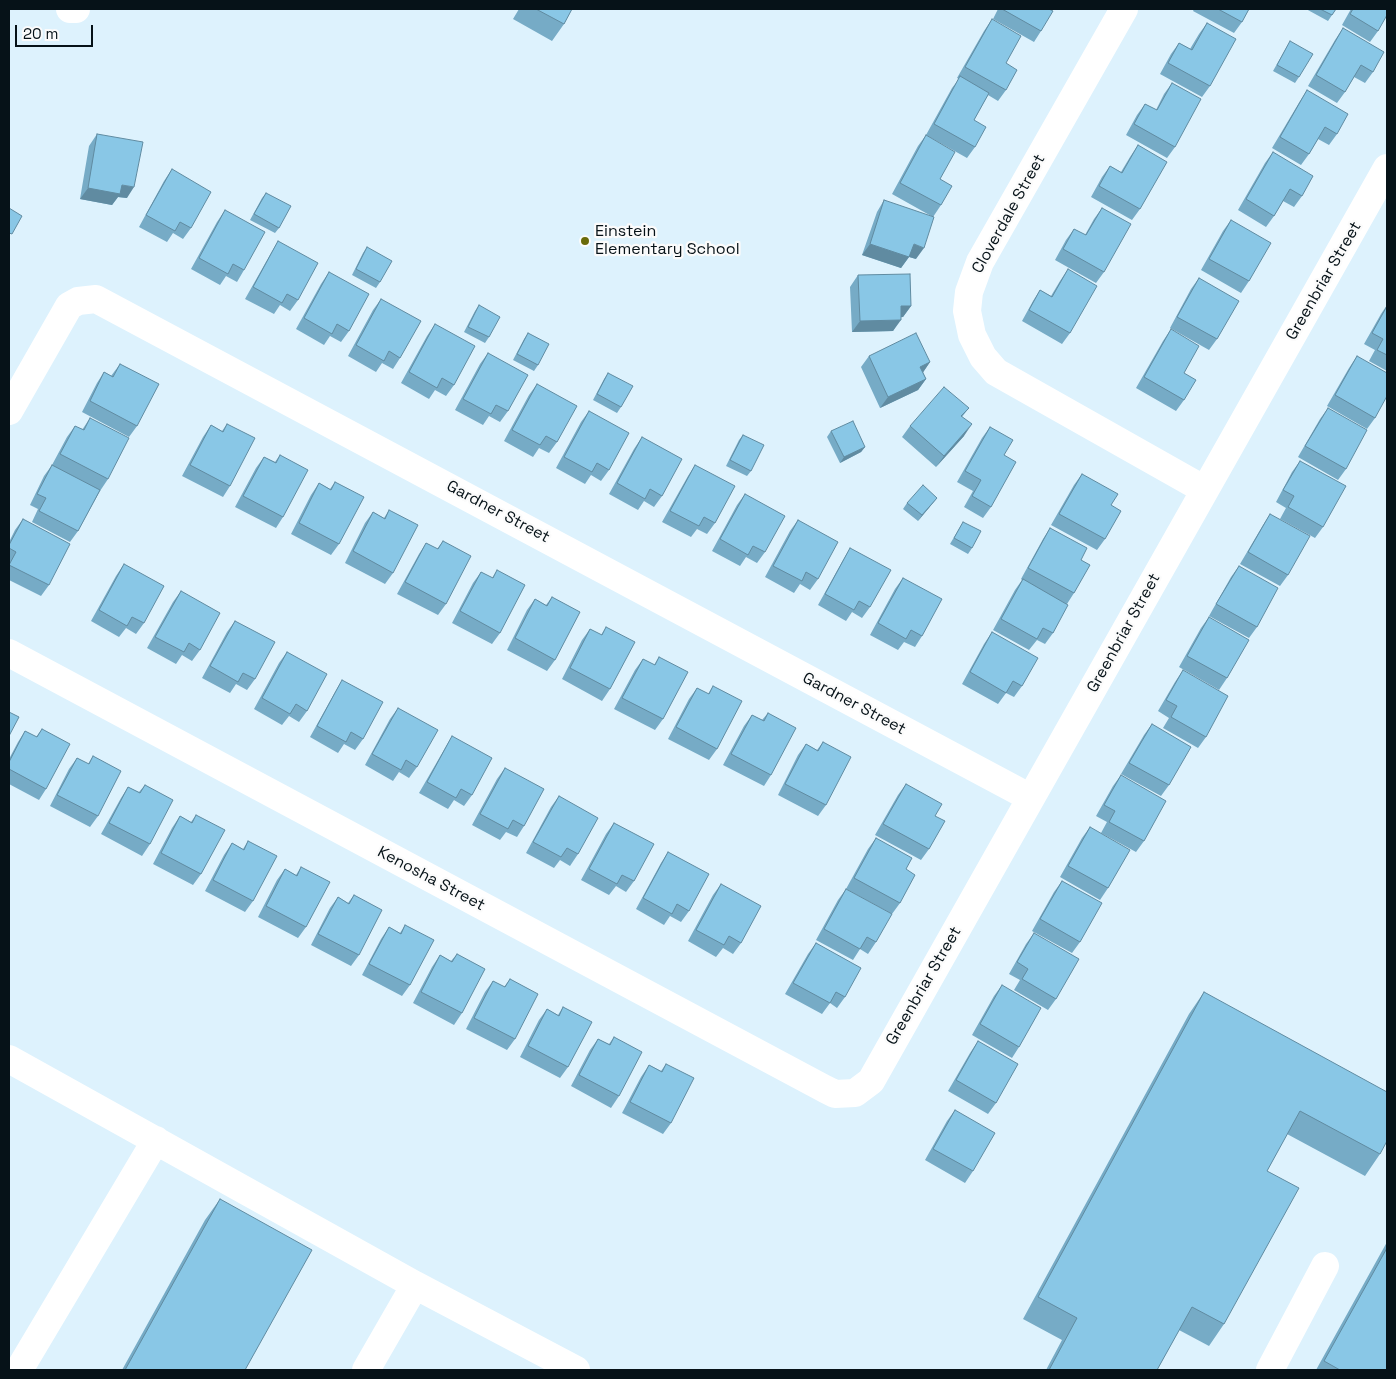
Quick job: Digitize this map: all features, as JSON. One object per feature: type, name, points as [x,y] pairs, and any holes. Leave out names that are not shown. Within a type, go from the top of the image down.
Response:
[{"type":"street","points":[[70,9],[76,9]]},
{"type":"street","name":"Cloverdale Street","points":[[1124,9],[980,262],[969,292],[968,311],[972,335],[983,357],[996,372],[1206,490]]},
{"type":"street","name":"Greenbriar Street","points":[[855,1093],[871,1081],[1387,168]]},
{"type":"street","name":"Gardner Street","points":[[9,411],[69,306],[78,301],[96,299],[1031,798]]},
{"type":"street","name":"Kenosha Street","points":[[9,654],[824,1089],[835,1094],[855,1093]]},
{"type":"street","points":[[9,1059],[415,1285],[576,1370]]},
{"type":"street","points":[[19,1370],[156,1140]]},
{"type":"street","points":[[1270,1370],[1325,1266]]},
{"type":"street","points":[[366,1370],[415,1285]]},
{"type":"building","points":[[536,9],[572,9],[564,24]]},
{"type":"building","points":[[1002,9],[1049,9],[1053,11],[1041,31]]},
{"type":"building","points":[[1218,9],[1249,9],[1242,22]]},
{"type":"building","points":[[1320,9],[1336,9],[1332,15]]},
{"type":"building","points":[[1353,9],[1387,9],[1387,15],[1378,31],[1350,14]]},
{"type":"building","points":[[992,19],[1021,36],[1006,63],[1017,70],[1006,90],[965,67]]},
{"type":"building","points":[[1207,23],[1236,39],[1210,86],[1168,63],[1179,43],[1192,50]]},
{"type":"building","points":[[1343,28],[1384,52],[1373,72],[1361,65],[1345,92],[1316,75]]},
{"type":"building","points":[[1290,41],[1313,54],[1299,77],[1277,65]]},
{"type":"building","points":[[960,76],[989,93],[974,120],[986,127],[975,147],[934,124]]},
{"type":"building","points":[[1172,83],[1201,99],[1175,147],[1134,124],[1145,104],[1157,110]]},
{"type":"building","points":[[1307,90],[1348,114],[1337,134],[1325,127],[1309,154],[1280,137]]},
{"type":"building","points":[[97,134],[143,142],[134,187],[122,185],[120,194],[88,188]]},
{"type":"building","points":[[926,135],[955,152],[940,179],[952,186],[941,205],[900,183]]},
{"type":"building","points":[[1138,145],[1167,162],[1140,209],[1099,186],[1110,166],[1122,173]]},
{"type":"building","points":[[1273,152],[1313,176],[1302,196],[1290,189],[1274,216],[1246,199]]},
{"type":"building","points":[[172,169],[211,192],[191,228],[180,222],[175,231],[146,215]]},
{"type":"building","points":[[266,193],[291,206],[279,228],[254,214]]},
{"type":"building","points":[[884,200],[934,217],[924,248],[914,244],[909,257],[870,244]]},
{"type":"building","points":[[9,208],[22,216],[12,234],[9,233]]},
{"type":"building","points":[[1102,208],[1131,224],[1104,272],[1063,249],[1074,229],[1086,235]]},
{"type":"building","points":[[225,210],[265,232],[244,270],[233,264],[228,274],[199,258]]},
{"type":"building","points":[[1231,220],[1271,243],[1249,281],[1209,259]]},
{"type":"building","points":[[278,241],[318,263],[298,300],[287,294],[282,303],[253,287]]},
{"type":"building","points":[[367,247],[392,261],[380,282],[356,269]]},
{"type":"building","points":[[1068,269],[1097,286],[1070,333],[1029,310],[1040,290],[1052,297]]},
{"type":"building","points":[[329,272],[369,294],[349,331],[337,324],[332,334],[304,318]]},
{"type":"building","points":[[910,274],[911,306],[901,306],[901,320],[860,321],[858,275]]},
{"type":"building","points":[[1199,278],[1239,301],[1217,339],[1177,317]]},
{"type":"building","points":[[381,299],[421,321],[400,358],[389,351],[384,361],[356,345]]},
{"type":"building","points":[[479,305],[500,317],[489,337],[468,327]]},
{"type":"building","points":[[1387,306],[1387,355],[1377,350],[1383,339],[1372,333]]},
{"type":"building","points":[[435,324],[475,346],[454,385],[442,378],[437,388],[409,372]]},
{"type":"building","points":[[1171,329],[1199,346],[1184,373],[1196,380],[1184,400],[1144,377]]},
{"type":"building","points":[[528,333],[549,344],[538,365],[517,354]]},
{"type":"building","points":[[916,333],[930,362],[920,367],[926,379],[888,397],[869,356]]},
{"type":"building","points":[[488,353],[528,375],[508,411],[496,405],[491,414],[463,399]]},
{"type":"building","points":[[1357,356],[1387,373],[1387,396],[1375,418],[1335,395]]},
{"type":"building","points":[[120,364],[159,384],[137,426],[90,401],[104,372],[113,377]]},
{"type":"building","points":[[608,373],[633,386],[621,407],[597,394]]},
{"type":"building","points":[[537,384],[577,406],[557,442],[546,436],[540,445],[512,430]]},
{"type":"building","points":[[944,387],[969,408],[961,416],[972,424],[944,456],[910,426]]},
{"type":"building","points":[[1328,408],[1367,430],[1346,469],[1305,446]]},
{"type":"building","points":[[589,411],[629,433],[609,470],[597,463],[592,472],[564,457]]},
{"type":"building","points":[[90,418],[129,438],[108,479],[60,454],[75,426],[84,430]]},
{"type":"building","points":[[853,421],[865,447],[844,457],[831,431]]},
{"type":"building","points":[[227,424],[255,438],[230,486],[190,465],[211,425],[223,432]]},
{"type":"building","points":[[990,427],[1013,440],[1004,455],[1016,462],[991,507],[972,496],[981,480],[965,471]]},
{"type":"building","points":[[743,435],[764,445],[751,471],[730,460]]},
{"type":"building","points":[[642,437],[682,459],[662,496],[650,489],[645,499],[617,483]]},
{"type":"building","points":[[280,455],[308,470],[283,517],[243,496],[264,457],[276,463]]},
{"type":"building","points":[[1300,461],[1346,486],[1323,527],[1288,507],[1294,496],[1283,490]]},
{"type":"building","points":[[52,465],[100,490],[78,531],[39,511],[46,498],[37,494]]},
{"type":"building","points":[[695,465],[735,486],[715,523],[704,517],[699,526],[670,511]]},
{"type":"building","points":[[1082,474],[1118,494],[1111,505],[1121,511],[1105,539],[1059,514]]},
{"type":"building","points":[[335,482],[364,497],[339,544],[299,523],[319,483],[331,490]]},
{"type":"building","points":[[923,485],[937,498],[922,515],[907,503]]},
{"type":"building","points":[[745,494],[785,516],[765,552],[753,546],[748,555],[720,539]]},
{"type":"building","points":[[389,510],[418,525],[393,573],[353,551],[373,512],[385,519]]},
{"type":"building","points":[[1270,514],[1310,536],[1288,575],[1248,552]]},
{"type":"building","points":[[23,519],[70,544],[49,585],[9,565],[16,552],[9,548],[9,545]]},
{"type":"building","points":[[798,520],[838,542],[818,579],[806,572],[802,581],[773,566]]},
{"type":"building","points":[[963,522],[981,531],[972,548],[954,538]]},
{"type":"building","points":[[1050,528],[1087,548],[1081,560],[1090,565],[1074,593],[1028,568]]},
{"type":"building","points":[[443,541],[471,556],[446,604],[405,582],[426,543],[438,549]]},
{"type":"building","points":[[850,548],[891,570],[870,607],[859,601],[854,610],[825,594]]},
{"type":"building","points":[[124,564],[164,586],[144,623],[132,617],[127,626],[99,610]]},
{"type":"building","points":[[1239,566],[1278,588],[1257,627],[1216,604]]},
{"type":"building","points":[[497,570],[525,585],[500,633],[460,611],[481,572],[493,578]]},
{"type":"building","points":[[903,578],[942,599],[922,636],[911,630],[906,639],[878,623]]},
{"type":"building","points":[[1023,579],[1068,605],[1053,633],[1043,628],[1037,639],[1001,619]]},
{"type":"building","points":[[181,591],[220,613],[200,650],[189,643],[184,652],[155,637]]},
{"type":"building","points":[[552,597],[580,612],[555,660],[515,638],[535,599],[547,606]]},
{"type":"building","points":[[1209,617],[1249,640],[1227,678],[1187,656]]},
{"type":"building","points":[[235,621],[275,642],[255,679],[243,673],[238,682],[210,666]]},
{"type":"building","points":[[606,627],[635,642],[610,689],[570,668],[590,629],[602,635]]},
{"type":"building","points":[[992,632],[1038,658],[1022,686],[1013,681],[1006,693],[970,672]]},
{"type":"building","points":[[287,652],[327,674],[307,711],[296,704],[290,714],[262,698]]},
{"type":"building","points":[[659,657],[688,672],[663,719],[622,698],[643,659],[655,665]]},
{"type":"building","points":[[1183,670],[1228,696],[1206,737],[1171,717],[1177,706],[1166,700]]},
{"type":"building","points":[[342,680],[383,702],[363,739],[351,732],[346,742],[317,726]]},
{"type":"building","points":[[713,686],[742,701],[717,749],[676,727],[697,688],[709,694]]},
{"type":"building","points":[[398,708],[438,730],[417,767],[406,760],[401,770],[372,754]]},
{"type":"building","points":[[9,712],[19,717],[9,736]]},
{"type":"building","points":[[768,713],[796,728],[771,775],[731,754],[752,715],[764,721]]},
{"type":"building","points":[[1152,724],[1191,747],[1169,785],[1129,763]]},
{"type":"building","points":[[42,729],[70,744],[46,789],[9,769],[9,762],[25,731],[37,737]]},
{"type":"building","points":[[452,736],[492,758],[472,795],[461,789],[456,798],[427,782]]},
{"type":"building","points":[[823,742],[851,757],[826,805],[785,784],[806,744],[818,751]]},
{"type":"building","points":[[93,756],[121,771],[98,816],[57,795],[77,758],[89,764]]},
{"type":"building","points":[[505,768],[544,789],[524,826],[513,820],[508,829],[480,814]]},
{"type":"building","points":[[1121,775],[1166,801],[1144,841],[1109,822],[1115,811],[1104,805]]},
{"type":"building","points":[[906,784],[942,804],[935,816],[945,821],[929,849],[883,824]]},
{"type":"building","points":[[145,785],[173,800],[150,844],[109,823],[128,787],[140,793]]},
{"type":"building","points":[[559,796],[598,818],[578,854],[567,848],[561,857],[533,842]]},
{"type":"building","points":[[196,815],[225,830],[201,874],[161,853],[180,816],[192,823]]},
{"type":"building","points":[[614,823],[654,844],[634,881],[622,875],[617,884],[589,869]]},
{"type":"building","points":[[1090,827],[1130,850],[1108,888],[1068,866]]},
{"type":"building","points":[[876,838],[912,858],[906,869],[915,875],[900,903],[854,878]]},
{"type":"building","points":[[248,841],[277,856],[253,901],[213,880],[232,843],[244,850]]},
{"type":"building","points":[[668,852],[709,874],[689,911],[677,904],[672,914],[643,898]]},
{"type":"building","points":[[301,867],[330,882],[306,927],[266,906],[285,869],[297,876]]},
{"type":"building","points":[[1062,881],[1102,903],[1080,942],[1040,919]]},
{"type":"building","points":[[721,884],[761,906],[741,943],[729,936],[724,945],[696,930]]},
{"type":"building","points":[[846,889],[892,914],[876,942],[867,937],[860,949],[824,929]]},
{"type":"building","points":[[354,895],[382,910],[359,955],[318,934],[338,897],[349,904]]},
{"type":"building","points":[[405,925],[434,940],[410,985],[369,964],[389,927],[401,934]]},
{"type":"building","points":[[1034,933],[1079,959],[1056,999],[1022,979],[1028,969],[1017,962]]},
{"type":"building","points":[[816,943],[861,968],[845,997],[836,992],[830,1003],[793,983]]},
{"type":"building","points":[[457,954],[485,969],[462,1013],[421,992],[440,955],[452,962]]},
{"type":"building","points":[[510,979],[538,994],[515,1039],[474,1018],[493,981],[505,987]]},
{"type":"building","points":[[1002,985],[1041,1008],[1019,1047],[980,1024]]},
{"type":"building","points":[[1204,992],[1387,1092],[1387,1141],[1380,1154],[1300,1111],[1267,1171],[1299,1188],[1224,1324],[1192,1307],[1157,1370],[1049,1370],[1077,1318],[1038,1297]]},
{"type":"building","points":[[563,1007],[592,1022],[568,1067],[528,1046],[547,1009],[559,1016]]},
{"type":"building","points":[[614,1037],[642,1052],[619,1096],[579,1075],[598,1039],[610,1045]]},
{"type":"building","points":[[978,1041],[1018,1064],[996,1103],[956,1080]]},
{"type":"building","points":[[666,1064],[694,1078],[671,1123],[630,1102],[649,1065],[662,1072]]},
{"type":"building","points":[[955,1110],[995,1133],[973,1171],[933,1149]]},
{"type":"building","points":[[220,1199],[312,1250],[245,1370],[125,1370]]},
{"type":"building","points":[[1387,1248],[1387,1370],[1340,1370],[1324,1361]]},
{"type":"place","name":"Einstein Elementary School","points":[[585,241]]}]
